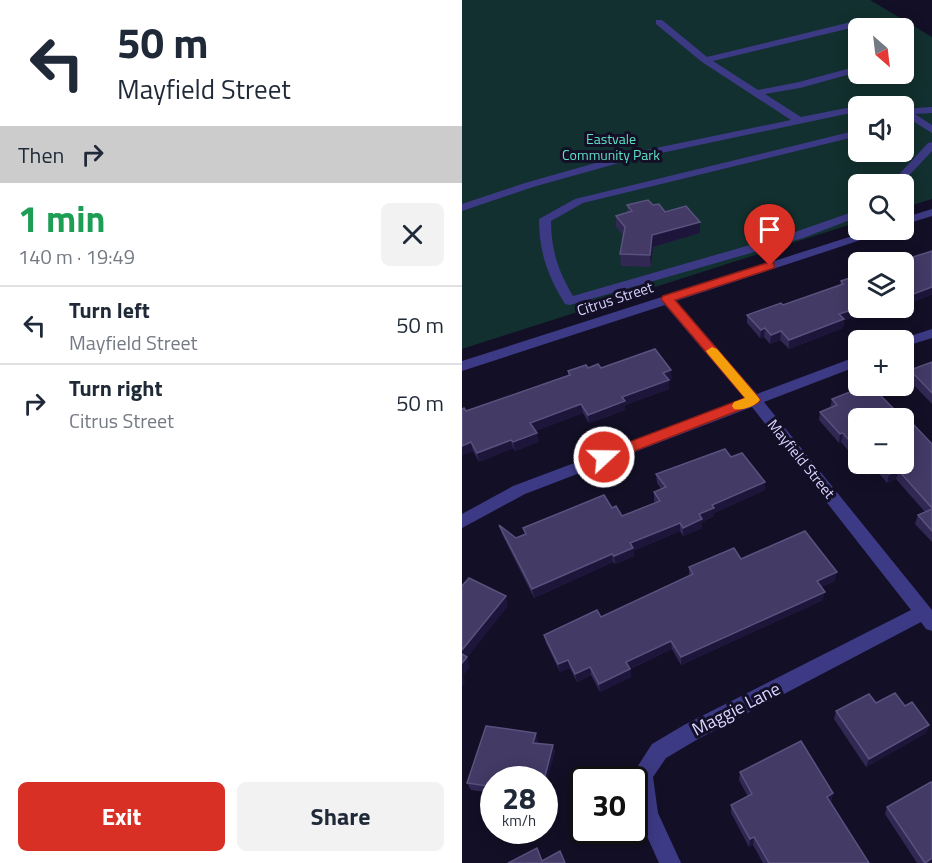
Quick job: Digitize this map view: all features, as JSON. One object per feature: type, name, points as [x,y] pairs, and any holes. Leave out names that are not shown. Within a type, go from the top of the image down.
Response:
[{"type":"street","points":[[659,22],[705,60],[800,121]]},
{"type":"street","points":[[705,60],[848,26]]},
{"type":"street","points":[[754,93],[800,85],[848,72]]},
{"type":"street","points":[[914,114],[932,110]]},
{"type":"street","points":[[462,208],[529,185],[632,156],[848,111]]},
{"type":"street","points":[[914,120],[932,130]]},
{"type":"street","points":[[848,135],[579,201],[545,219],[544,243],[552,271],[570,301],[799,235],[848,217]]},
{"type":"street","points":[[905,174],[932,145]]},
{"type":"street","points":[[914,218],[932,212]]},
{"type":"street","name":"Citrus Street","points":[[462,366],[850,240]]},
{"type":"street","name":"Mayfield Street","points":[[667,299],[754,400],[927,617]]},
{"type":"street","points":[[914,340],[932,333]]},
{"type":"street","points":[[462,522],[519,490],[848,364]]},
{"type":"street","name":"Maggie Lane","points":[[670,863],[648,814],[642,775],[659,751],[691,732],[927,617]]},
{"type":"green space","name":"Eastvale Community Park","points":[[462,0],[870,0],[900,18],[848,18],[848,84],[914,84],[914,26],[932,37],[932,199],[914,205],[914,174],[848,174],[848,225],[462,349]]},
{"type":"building","points":[[648,200],[653,205],[659,204],[665,212],[686,206],[700,222],[652,235],[650,255],[620,254],[625,227],[616,216],[632,211],[627,205]]},
{"type":"building","points":[[932,251],[932,287],[914,294],[914,257]]},
{"type":"building","points":[[848,279],[848,311],[839,314],[844,319],[789,340],[781,331],[771,335],[765,328],[761,330],[747,315],[843,284],[841,281]]},
{"type":"building","points":[[655,349],[671,370],[663,373],[669,380],[622,397],[625,401],[588,415],[581,404],[530,423],[537,433],[513,442],[511,440],[477,453],[471,442],[462,446],[462,409],[466,411],[570,375],[568,371],[586,365],[588,368],[598,364],[601,368]]},
{"type":"building","points":[[932,362],[932,393],[914,374],[914,369]]},
{"type":"building","points":[[848,393],[848,396],[881,396],[893,408],[848,408],[848,439],[843,433],[840,434],[820,412],[837,405],[832,399]]},
{"type":"building","points":[[914,425],[932,444],[932,508],[902,474],[914,474]]},
{"type":"building","points":[[725,449],[731,457],[742,453],[765,482],[712,505],[714,508],[699,514],[702,519],[683,528],[680,523],[630,543],[633,548],[614,556],[612,554],[532,589],[499,525],[516,538],[526,534],[523,528],[604,495],[612,508],[616,506],[622,516],[660,501],[654,492],[666,487],[656,474]]},
{"type":"building","points":[[932,509],[932,531],[918,515]]},
{"type":"building","points":[[805,531],[837,572],[817,581],[825,592],[681,657],[671,641],[626,662],[630,669],[599,684],[590,667],[575,674],[568,660],[558,664],[544,635],[597,610],[601,617],[693,574],[689,567],[734,548],[741,559]]},
{"type":"building","points":[[469,578],[506,596],[462,650],[462,586]]},
{"type":"building","points":[[895,693],[905,706],[912,702],[929,725],[869,759],[836,711],[869,694],[876,703]]},
{"type":"building","points":[[486,726],[536,733],[533,743],[553,745],[548,766],[480,766],[480,785],[467,783]]},
{"type":"building","points":[[801,741],[833,793],[827,797],[869,863],[769,863],[754,837],[750,839],[731,805],[752,794],[740,772]]},
{"type":"building","points":[[931,782],[932,858],[925,863],[887,807]]},
{"type":"building","points":[[537,848],[542,861],[560,851],[565,863],[508,863]]},
{"type":"slow traffic","points":[[712,351],[754,400],[739,406]]},
{"type":"route","points":[[604,457],[754,400],[667,299],[770,266]]}]
